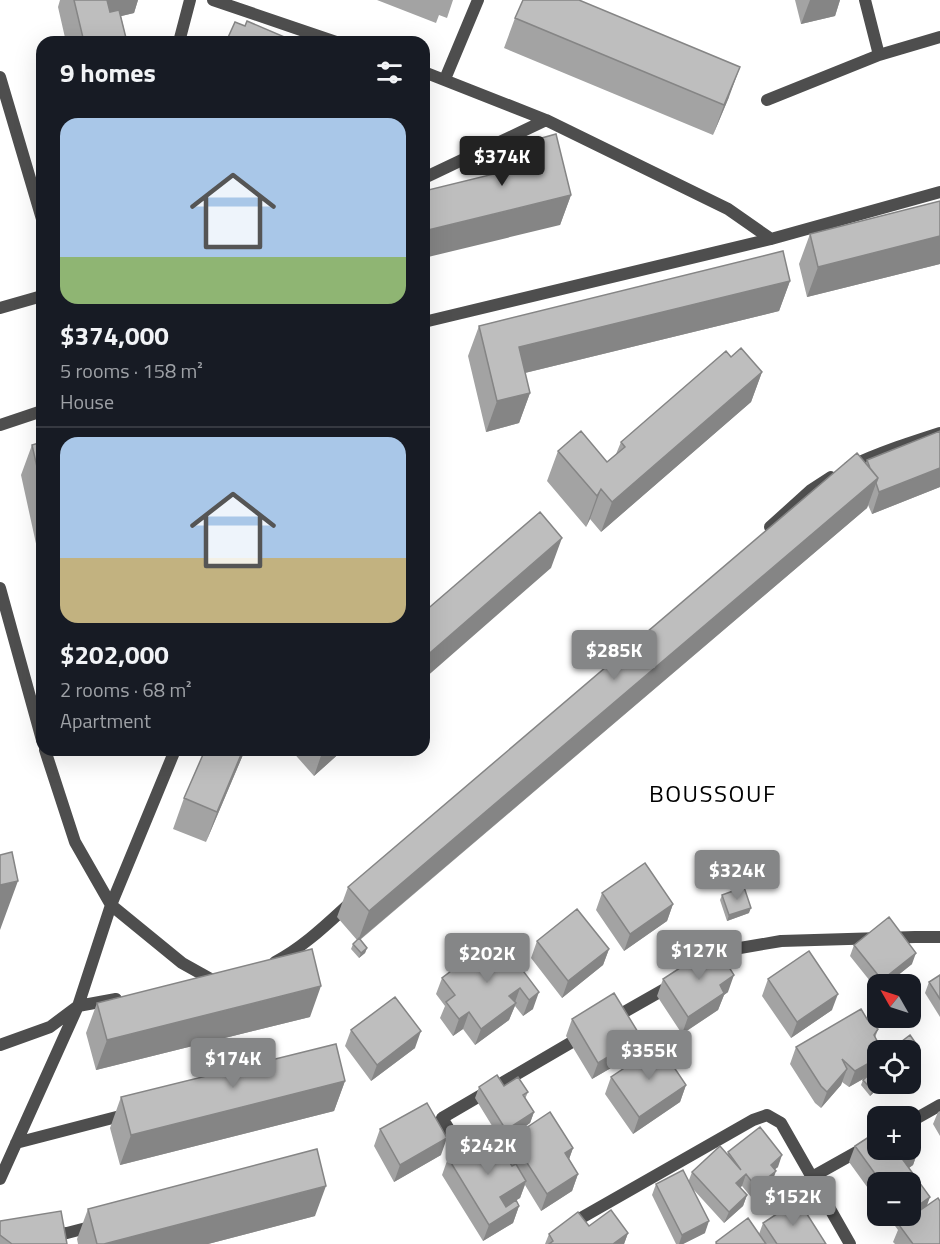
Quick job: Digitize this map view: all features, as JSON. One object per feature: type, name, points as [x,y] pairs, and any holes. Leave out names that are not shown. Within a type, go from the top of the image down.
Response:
[{"type":"street","points":[[180,36],[190,0]]},
{"type":"street","points":[[213,0],[318,36]]},
{"type":"street","points":[[445,79],[478,0]]},
{"type":"street","points":[[865,0],[879,55]]},
{"type":"street","points":[[767,100],[879,55],[940,37]]},
{"type":"street","points":[[430,74],[546,120],[728,208],[771,238]]},
{"type":"street","points":[[0,77],[4,103],[36,201]]},
{"type":"street","points":[[430,175],[546,120]]},
{"type":"street","points":[[430,321],[771,238],[940,192]]},
{"type":"street","points":[[0,308],[36,298]]},
{"type":"street","points":[[0,425],[36,413]]},
{"type":"street","points":[[758,538],[812,490],[839,472],[867,458],[940,433]]},
{"type":"street","points":[[0,588],[36,718]]},
{"type":"street","points":[[47,756],[75,842],[111,905],[182,963],[222,980],[193,986]]},
{"type":"street","points":[[0,1179],[78,1006],[111,905],[173,756]]},
{"type":"street","points":[[268,966],[314,936],[358,896]]},
{"type":"street","points":[[700,968],[740,948],[781,941],[940,937]]},
{"type":"street","points":[[472,1166],[442,1118],[680,980]]},
{"type":"street","points":[[0,1045],[50,1027],[78,1006],[124,998]]},
{"type":"street","points":[[921,1116],[940,1105]]},
{"type":"street","points":[[16,1143],[141,1110]]},
{"type":"street","points":[[581,1218],[753,1120],[767,1115],[781,1123],[850,1244]]},
{"type":"street","points":[[812,1177],[867,1146]]},
{"type":"street","points":[[34,1237],[67,1233],[101,1224]]},
{"type":"building","points":[[74,0],[107,0],[110,12],[119,10],[126,36],[83,36]]},
{"type":"building","points":[[523,0],[579,0],[740,67],[724,105],[515,18]]},
{"type":"building","points":[[247,21],[282,36],[229,36],[235,22],[245,26]]},
{"type":"building","points":[[556,134],[571,195],[430,230],[430,190],[518,168],[513,146]]},
{"type":"building","points":[[940,201],[940,236],[818,267],[810,234]]},
{"type":"building","points":[[783,251],[790,281],[519,347],[530,393],[497,401],[479,326]]},
{"type":"building","points":[[741,348],[762,372],[612,502],[601,489],[597,496],[558,451],[581,431],[607,462],[625,447],[621,442],[726,351],[731,357]]},
{"type":"building","points":[[940,431],[940,468],[879,492],[876,483],[878,478],[867,460]]},
{"type":"building","points":[[36,444],[36,463],[32,445]]},
{"type":"building","points":[[857,453],[878,478],[369,911],[348,887]]},
{"type":"building","points":[[540,512],[562,538],[430,653],[430,607]]},
{"type":"building","points":[[202,756],[240,756],[217,812],[184,798]]},
{"type":"building","points":[[12,852],[18,881],[0,885],[0,855]]},
{"type":"building","points":[[645,863],[673,904],[630,934],[602,893]]},
{"type":"building","points":[[744,887],[751,908],[729,915],[722,895]]},
{"type":"building","points":[[577,909],[609,949],[568,981],[537,941]]},
{"type":"building","points":[[889,917],[916,953],[890,974],[877,974],[854,945]]},
{"type":"building","points":[[497,936],[539,992],[529,1000],[520,988],[509,996],[516,1003],[481,1029],[469,1012],[459,1019],[446,1002],[455,995],[442,978]]},
{"type":"building","points":[[359,938],[367,948],[361,953],[353,944]]},
{"type":"building","points":[[715,945],[734,975],[720,985],[724,993],[688,1017],[663,979]]},
{"type":"building","points":[[312,949],[321,986],[107,1040],[97,1003]]},
{"type":"building","points":[[809,951],[838,994],[797,1022],[768,979]]},
{"type":"building","points":[[940,975],[940,999],[929,982]]},
{"type":"building","points":[[614,993],[641,1037],[598,1063],[572,1019]]},
{"type":"building","points":[[395,997],[421,1031],[377,1065],[351,1030]]},
{"type":"building","points":[[861,1009],[867,1019],[867,1028],[878,1029],[874,1035],[877,1040],[867,1040],[867,1064],[855,1071],[842,1059],[847,1069],[827,1092],[796,1047]]},
{"type":"building","points":[[910,1035],[913,1040],[904,1040]]},
{"type":"building","points":[[336,1044],[345,1081],[131,1135],[121,1097]]},
{"type":"building","points":[[659,1045],[686,1085],[639,1117],[611,1077]]},
{"type":"building","points":[[497,1075],[504,1086],[518,1077],[528,1092],[523,1095],[534,1112],[506,1130],[479,1087]]},
{"type":"building","points":[[427,1103],[447,1138],[400,1165],[380,1129]]},
{"type":"building","points":[[550,1112],[573,1148],[565,1153],[578,1174],[547,1194],[511,1138]]},
{"type":"building","points":[[760,1127],[782,1155],[771,1165],[776,1171],[756,1187],[746,1174],[736,1183],[747,1195],[729,1212],[692,1172],[720,1146],[741,1170],[728,1152]]},
{"type":"building","points":[[490,1132],[512,1166],[516,1164],[526,1181],[500,1197],[506,1207],[516,1200],[519,1206],[489,1225],[448,1158]]},
{"type":"building","points":[[867,1138],[867,1160],[903,1160],[912,1172],[874,1172],[855,1146]]},
{"type":"building","points":[[317,1149],[326,1186],[97,1244],[88,1209]]},
{"type":"building","points":[[683,1170],[709,1221],[682,1235],[656,1184]]},
{"type":"building","points":[[921,1185],[930,1197],[921,1203]]},
{"type":"building","points":[[938,1198],[940,1201],[940,1244],[913,1244],[900,1226],[921,1226],[921,1210]]},
{"type":"building","points":[[798,1200],[826,1244],[777,1244],[763,1223]]},
{"type":"building","points":[[611,1210],[628,1233],[613,1244],[549,1244],[553,1241],[549,1234],[578,1212],[589,1226]]},
{"type":"building","points":[[61,1211],[67,1244],[12,1244],[0,1235],[0,1221]]},
{"type":"building","points":[[748,1218],[766,1244],[717,1244],[716,1242]]},
{"type":"district","name":"BOUSSOUF","points":[[713,793]]}]
